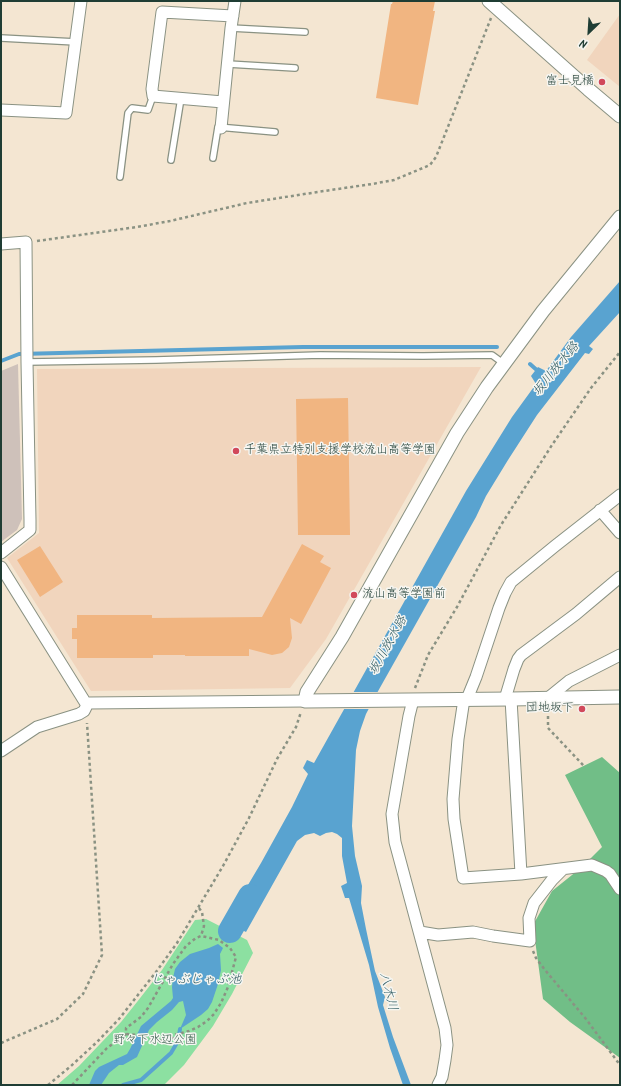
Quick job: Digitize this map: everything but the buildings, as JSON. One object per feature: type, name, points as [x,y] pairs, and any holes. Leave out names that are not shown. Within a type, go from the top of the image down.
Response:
[{"type":"street","points":[[1,110],[66,113],[81,1]]},
{"type":"street","points":[[221,128],[235,1]]},
{"type":"street","points":[[492,4],[620,116]]},
{"type":"street","points":[[223,102],[153,96],[152,89],[162,12],[233,16]]},
{"type":"street","points":[[311,701],[307,692],[345,630],[457,433],[487,387],[543,311],[620,217]]},
{"type":"street","points":[[1,244],[26,242],[30,530],[1,553]]},
{"type":"street","points":[[620,495],[511,582],[499,608],[476,677],[466,699],[458,739],[453,800],[455,827],[463,878],[521,874],[586,866],[596,867],[606,871],[610,874],[620,889]]},
{"type":"street","points":[[600,510],[620,533]]},
{"type":"street","points":[[1,567],[85,702],[86,707]]},
{"type":"street","points":[[521,874],[508,699],[514,669],[518,659],[522,655],[576,614],[620,577]]},
{"type":"street","points":[[548,698],[569,681],[620,655]]},
{"type":"street","points":[[1,751],[37,727],[79,714],[86,707],[311,701],[620,697]]},
{"type":"street","points":[[407,700],[409,716],[392,814],[395,842],[445,1028],[447,1044],[446,1060],[442,1077],[438,1085]]},
{"type":"street","points":[[420,932],[438,935],[473,932],[530,941],[529,918],[534,903],[562,870]]},
{"type":"lane","points":[[231,28],[305,32]]},
{"type":"lane","points":[[1,38],[76,42]]},
{"type":"lane","points":[[228,64],[295,68]]},
{"type":"lane","points":[[120,177],[128,113],[132,108],[148,110],[153,96]]},
{"type":"lane","points":[[171,160],[181,98]]},
{"type":"lane","points":[[214,158],[218,127],[275,132]]},
{"type":"lane","points":[[27,362],[320,355],[492,355],[504,363]]},
{"type":"path","points":[[26,242],[137,227],[247,203],[394,180],[430,166],[436,157],[492,4]]},
{"type":"path","points":[[407,700],[428,655],[457,607],[501,525],[556,439],[591,388],[620,352]]},
{"type":"path","points":[[548,698],[548,728],[584,766]]},
{"type":"path","points":[[48,1085],[97,1042],[119,1019],[177,943],[249,818],[277,759],[311,701]]},
{"type":"path","points":[[1,1043],[57,1019],[83,994],[102,955],[86,707]]},
{"type":"path","points":[[198,908],[202,912],[204,926],[201,936]]},
{"type":"path","points":[[72,1085],[107,1048],[126,1034],[149,1036],[155,1042],[173,1038],[174,1035],[198,1027],[214,1014],[228,987],[236,957],[230,948],[218,940],[201,936],[186,946],[172,964],[148,1008],[141,1017],[126,1028],[126,1034]]},
{"type":"path","points":[[530,941],[531,948],[536,958],[586,1019],[620,1065]]},
{"type":"shaded area","points":[[620,14],[620,87],[587,60]]},
{"type":"shaded area","points":[[18,364],[22,519],[17,530],[1,542],[1,371]]},
{"type":"shaded area","name":"千葉県立特別支援学校流山高等学園","points":[[481,367],[326,639],[290,688],[91,691],[7,558],[39,533],[37,369]]},
{"type":"green space","points":[[602,757],[620,773],[620,1058],[570,1022],[543,999],[533,925],[552,891],[582,867],[602,847],[565,775]]},
{"type":"green space","name":"野々下水辺公園","points":[[206,919],[247,940],[253,953],[232,994],[213,1026],[184,1065],[164,1085],[57,1085],[79,1066],[121,1022],[162,970],[195,920]]},
{"type":"water","points":[[620,281],[620,312],[589,346],[593,349],[589,354],[585,353],[537,415],[508,460],[486,496],[476,517],[377,693],[366,714],[360,731],[356,750],[352,826],[355,856],[362,886],[361,903],[366,929],[375,971],[385,997],[383,1005],[411,1085],[403,1085],[378,1007],[369,965],[349,898],[345,898],[341,886],[347,883],[342,856],[342,838],[332,832],[320,836],[314,833],[305,835],[297,841],[246,932],[226,922],[292,807],[308,774],[303,768],[307,760],[314,763],[466,491],[512,417],[536,384],[531,376],[538,367],[546,371],[571,337]]},
{"type":"water","name":"じゃぶじゃぶ池","points":[[218,944],[223,948],[220,954],[221,970],[212,1002],[208,1009],[180,1029],[186,1015],[183,1001],[179,1002],[149,1030],[137,1057],[123,1065],[119,1065],[109,1073],[101,1085],[89,1085],[95,1071],[99,1067],[127,1054],[141,1026],[171,1001],[173,998],[172,987],[175,969],[180,962],[190,954]]},
{"type":"pier","points":[[352,692],[380,692],[371,709],[342,709]]},
{"type":"waterway","points":[[1,361],[19,354],[303,347],[497,347]]},
{"type":"waterway","points":[[530,364],[539,372]]},
{"type":"waterway","name":"坂川放水路","points":[[230,931],[250,896]]},
{"type":"waterway","points":[[123,1085],[141,1080],[171,1053],[178,1041],[180,1029]]},
{"type":"place","name":"富士見橋","points":[[602,82]]},
{"type":"place","name":"千葉県立特別支援学校流山高等学園","points":[[236,451]]},
{"type":"place","name":"流山高等学園前","points":[[354,595]]},
{"type":"place","name":"団地坂下","points":[[582,709]]},
{"type":"water label","name":"八木川","points":[[387,992]]}]
